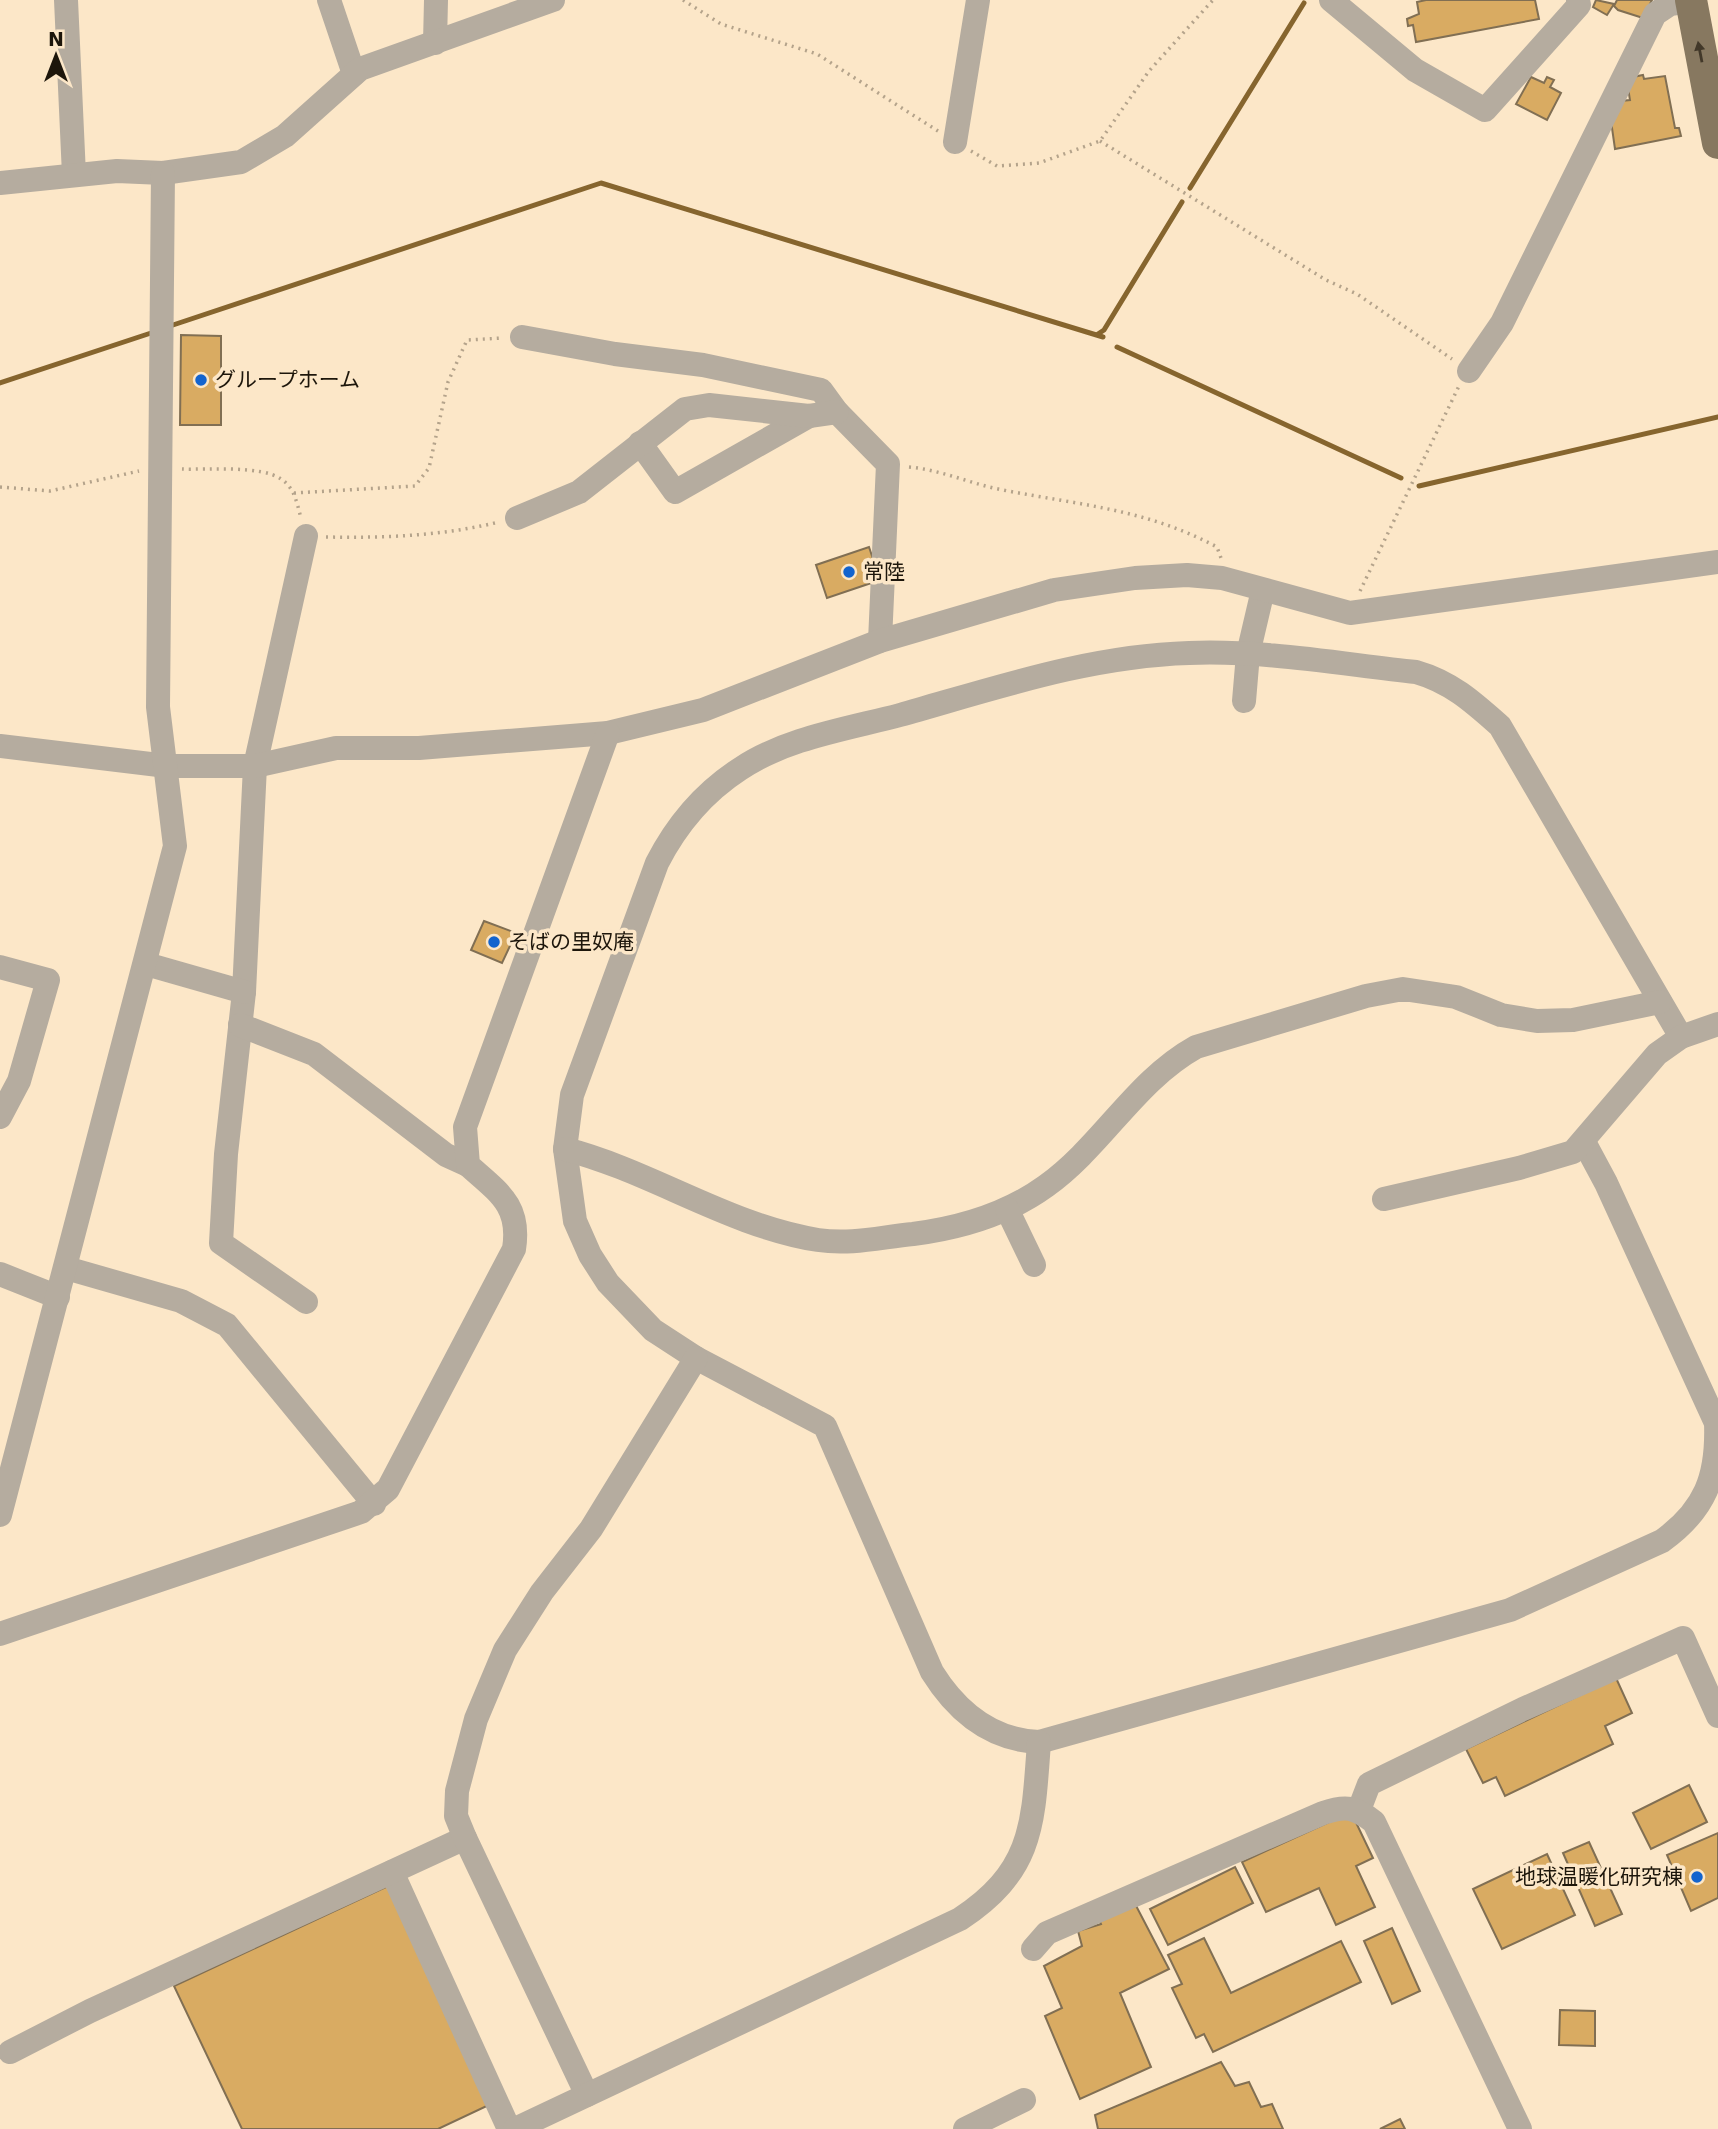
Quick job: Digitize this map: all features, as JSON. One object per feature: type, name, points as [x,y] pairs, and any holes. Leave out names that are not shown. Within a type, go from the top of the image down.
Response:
[{"type":"main road","points":[[1691,0],[1718,143]]},
{"type":"street","points":[[66,0],[74,175]]},
{"type":"street","points":[[329,0],[354,74]]},
{"type":"street","points":[[435,43],[436,0]]},
{"type":"street","points":[[0,183],[117,171],[163,173],[241,162],[285,136],[360,69],[552,0]]},
{"type":"street","points":[[955,142],[978,0]]},
{"type":"street","points":[[1331,0],[1415,70],[1485,110],[1578,5],[1577,0]]},
{"type":"street","points":[[1469,371],[1502,323],[1655,13],[1670,4],[1691,0]]},
{"type":"street","points":[[0,1514],[176,846],[158,707],[163,173]]},
{"type":"street","points":[[522,337],[805,384],[821,390],[836,412],[888,464],[880,641]]},
{"type":"street","points":[[517,518],[579,492],[685,409],[709,405],[809,416],[836,412]]},
{"type":"street","points":[[640,443],[675,492],[809,416]]},
{"type":"street","points":[[306,536],[256,766],[244,992],[226,1154],[221,1243],[306,1302]]},
{"type":"street","points":[[2,753],[167,766],[256,766],[336,748],[419,748],[608,733],[703,710],[880,641],[1054,590],[1135,578],[1187,575],[1222,578],[1350,613],[1718,562]]},
{"type":"street","points":[[1244,701],[1248,654],[1263,590]]},
{"type":"street","points":[[1584,1142],[1606,1182],[1716,1423],[1718,1443],[1714,1474],[1702,1503],[1684,1525],[1662,1541],[1510,1610],[1039,1742],[1027,1742],[979,1726],[943,1690],[932,1672],[825,1426],[696,1357],[653,1330],[630,1309],[590,1255],[575,1221],[565,1149],[572,1095],[657,863],[671,835],[713,788],[742,767],[797,743],[1079,665],[1141,655],[1248,654],[1416,672],[1439,679],[1467,696],[1500,726],[1681,1037]]},
{"type":"street","points":[[468,1165],[465,1127],[608,733]]},
{"type":"street","points":[[146,964],[244,992]]},
{"type":"street","points":[[0,967],[48,980],[19,1081],[0,1117]]},
{"type":"street","points":[[565,1149],[609,1160],[771,1229],[819,1240],[870,1241],[938,1231],[1007,1209],[1068,1170],[1172,1060],[1196,1047],[1366,996],[1403,989],[1456,997],[1500,1015],[1537,1021],[1573,1020],[1660,1002]]},
{"type":"street","points":[[1384,1199],[1519,1168],[1573,1152],[1657,1054],[1681,1037],[1718,1024]]},
{"type":"street","points":[[0,1634],[361,1512],[374,1504],[387,1489],[514,1249],[517,1230],[514,1211],[468,1165],[446,1155],[314,1054],[240,1025]]},
{"type":"street","points":[[1007,1209],[1034,1265]]},
{"type":"street","points":[[66,1268],[181,1301],[227,1325],[374,1504]]},
{"type":"street","points":[[0,1274],[58,1297]]},
{"type":"street","points":[[587,2095],[465,1838],[456,1816],[457,1791],[476,1719],[505,1650],[542,1592],[591,1530],[696,1357]]},
{"type":"street","points":[[1359,1810],[1369,1784],[1523,1709],[1683,1638],[1718,1716]]},
{"type":"street","points":[[515,2129],[960,1919],[987,1901],[1020,1860],[1030,1831],[1039,1742]]},
{"type":"street","points":[[1033,1948],[1047,1933],[1323,1814],[1344,1806],[1359,1810],[1374,1822],[1520,2129]]},
{"type":"street","points":[[10,2052],[90,2011],[465,1838]]},
{"type":"street","points":[[392,1872],[509,2129]]},
{"type":"street","points":[[965,2129],[1024,2100]]},
{"type":"path","points":[[683,0],[721,24],[817,54],[997,166],[1039,163],[1100,141],[1149,71],[1213,0]]},
{"type":"path","points":[[1100,141],[1326,280],[1357,294],[1469,371],[1455,391],[1350,613]]},
{"type":"path","points":[[294,493],[415,486],[429,468],[448,382],[467,340],[522,337]]},
{"type":"path","points":[[888,464],[933,469],[1002,490],[1096,505],[1154,520],[1217,547],[1221,556],[1222,578]]},
{"type":"path","points":[[0,487],[50,491],[104,477],[161,468],[258,471],[281,478],[294,493],[306,536],[381,538],[455,533],[517,518]]},
{"type":"building","points":[[1535,0],[1539,19],[1416,42],[1413,25],[1408,26],[1407,19],[1419,14],[1417,2]]},
{"type":"building","points":[[1596,0],[1614,4],[1607,15],[1593,7]]},
{"type":"building","points":[[1617,0],[1652,0],[1643,18],[1618,10],[1614,6]]},
{"type":"building","points":[[1643,75],[1644,79],[1665,76],[1675,128],[1679,128],[1681,136],[1615,149],[1611,121],[1620,101],[1630,100],[1628,88],[1633,77]]},
{"type":"building","points":[[1531,77],[1544,83],[1547,77],[1554,80],[1550,87],[1561,93],[1547,120],[1516,104]]},
{"type":"building","name":"グループホーム","points":[[181,335],[221,336],[221,425],[180,425]]},
{"type":"building","points":[[869,547],[880,580],[827,598],[816,565]]},
{"type":"building","name":"そばの里奴庵","points":[[484,921],[516,933],[502,963],[471,950]]},
{"type":"building","points":[[1616,1678],[1632,1713],[1605,1726],[1613,1744],[1505,1796],[1496,1777],[1483,1783],[1466,1749]]},
{"type":"building","points":[[1689,1785],[1707,1822],[1651,1849],[1633,1813]]},
{"type":"building","points":[[1351,1812],[1373,1858],[1356,1866],[1375,1907],[1336,1925],[1319,1888],[1266,1912],[1242,1862]]},
{"type":"building","name":"地球温暖化研究棟","points":[[1718,1833],[1718,1898],[1691,1911],[1667,1855]]},
{"type":"building","points":[[1589,1842],[1622,1914],[1595,1926],[1563,1853]]},
{"type":"building","points":[[1547,1854],[1575,1915],[1502,1949],[1473,1889]]},
{"type":"building","points":[[1235,1867],[1253,1903],[1168,1945],[1150,1909]]},
{"type":"building","points":[[388,1886],[491,2104],[438,2129],[242,2129],[174,1986]]},
{"type":"building","points":[[1132,1898],[1169,1969],[1120,1993],[1151,2067],[1080,2099],[1045,2016],[1062,2008],[1044,1966],[1082,1946],[1078,1931],[1101,1924],[1097,1915]]},
{"type":"building","points":[[1392,1928],[1420,1991],[1392,2004],[1364,1941]]},
{"type":"building","points":[[1204,1938],[1231,1993],[1341,1941],[1361,1982],[1213,2052],[1204,2034],[1196,2038],[1172,1988],[1182,1984],[1168,1955]]},
{"type":"building","points":[[1560,2010],[1595,2011],[1595,2046],[1559,2045]]},
{"type":"building","points":[[1221,2062],[1235,2086],[1249,2082],[1261,2107],[1272,2104],[1283,2129],[1098,2129],[1095,2115]]},
{"type":"building","points":[[1400,2119],[1405,2129],[1380,2129]]},
{"type":"waterway","points":[[1190,188],[1304,3]]},
{"type":"waterway","points":[[173,325],[601,183],[1103,337]]},
{"type":"waterway","points":[[1098,334],[1104,330],[1182,202]]},
{"type":"waterway","points":[[0,383],[151,333]]},
{"type":"waterway","points":[[1117,347],[1401,478]]},
{"type":"waterway","points":[[1419,486],[1718,417]]},
{"type":"place","name":"グループホーム","points":[[201,380]]},
{"type":"place","name":"常陸","points":[[849,572]]},
{"type":"place","name":"そばの里奴庵","points":[[494,942]]},
{"type":"place","name":"地球温暖化研究棟","points":[[1697,1877]]}]
